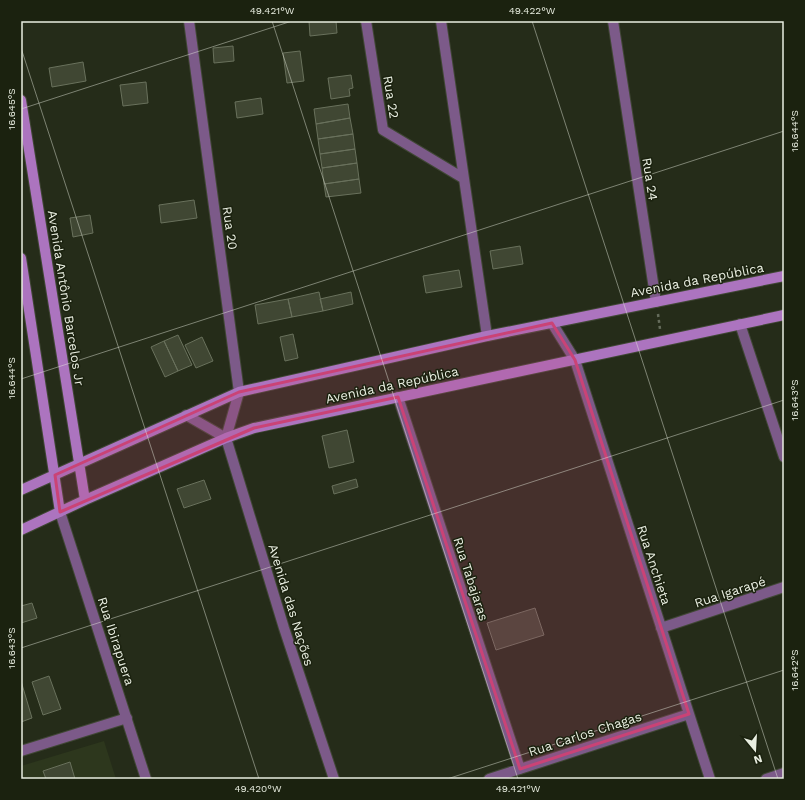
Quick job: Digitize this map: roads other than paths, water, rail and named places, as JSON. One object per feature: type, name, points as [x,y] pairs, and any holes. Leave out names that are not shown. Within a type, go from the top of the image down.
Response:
[{"type":"street","name":"Rua 20","points":[[189,21],[239,392],[226,438]]},
{"type":"street","points":[[441,21],[487,336]]},
{"type":"street","name":"Rua 24","points":[[613,21],[656,302]]},
{"type":"street","name":"Rua 22","points":[[368,22],[383,130],[464,178]]},
{"type":"street","name":"Avenida Antônio Barcelos Jr","points":[[21,100],[85,500]]},
{"type":"street","points":[[21,258],[60,512]]},
{"type":"street","name":"Avenida da República","points":[[21,490],[239,392],[552,322],[784,276]]},
{"type":"street","name":"Avenida da República","points":[[21,530],[226,438],[254,428],[784,315]]},
{"type":"street","name":"Rua Anchieta","points":[[552,322],[575,360],[710,779]]},
{"type":"street","points":[[740,324],[784,457]]},
{"type":"street","name":"Rua Tabajaras","points":[[398,397],[520,769]]},
{"type":"street","points":[[186,415],[226,438]]},
{"type":"street","name":"Avenida das Nações","points":[[226,438],[284,628],[334,779]]},
{"type":"street","name":"Rua Ibirapuera","points":[[60,512],[146,779]]},
{"type":"street","name":"Rua Igarapé","points":[[661,628],[784,587]]},
{"type":"street","name":"Rua Carlos Chagas","points":[[489,779],[688,714]]},
{"type":"street","points":[[21,751],[127,718]]},
{"type":"street","points":[[766,779],[784,773]]}]
